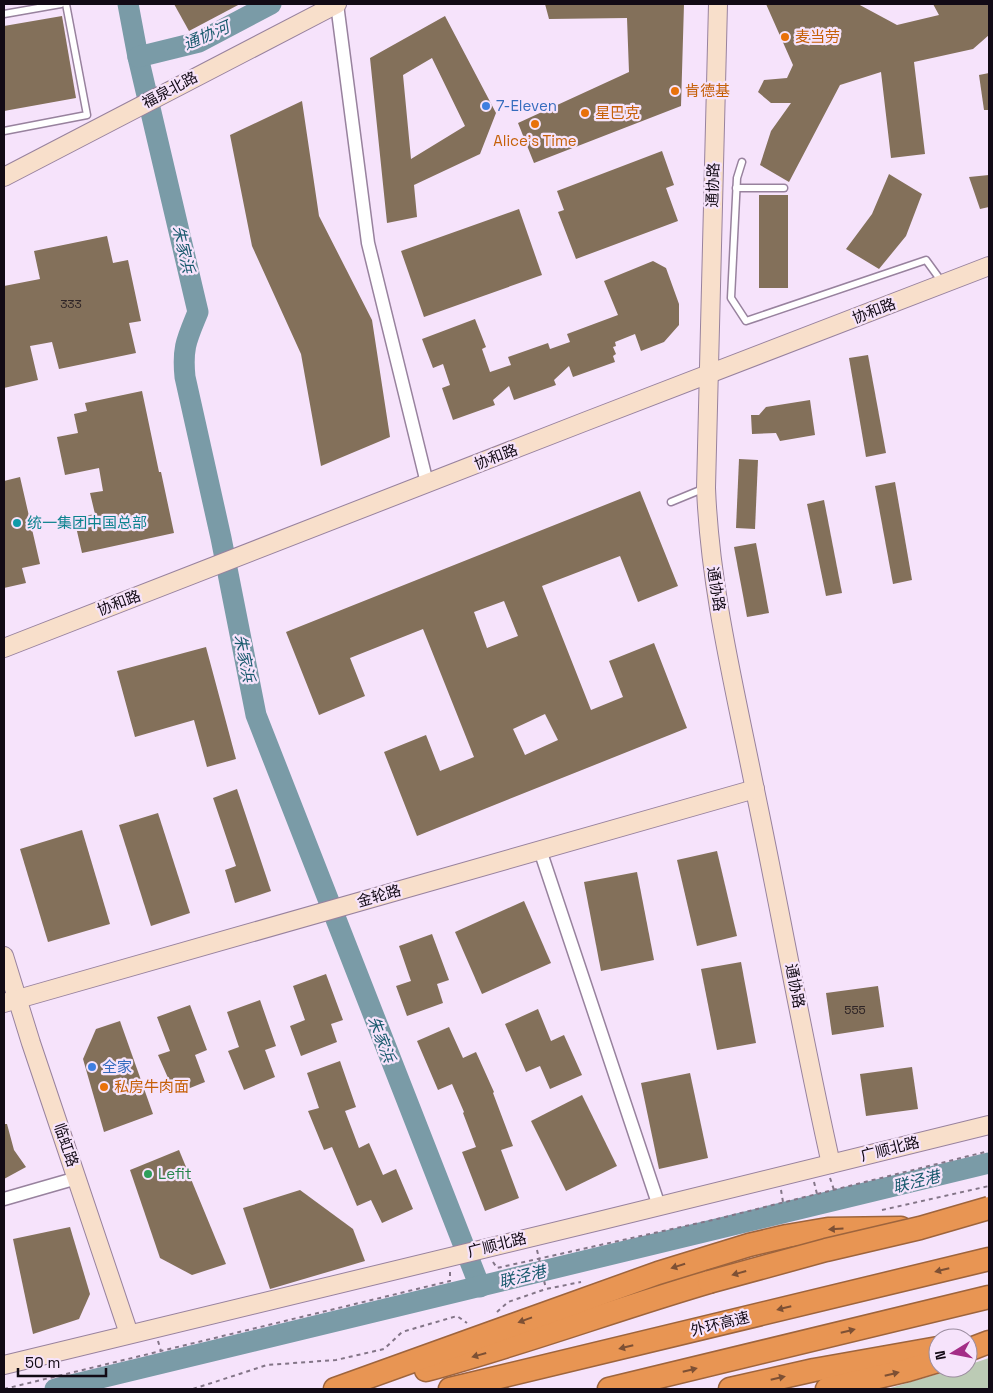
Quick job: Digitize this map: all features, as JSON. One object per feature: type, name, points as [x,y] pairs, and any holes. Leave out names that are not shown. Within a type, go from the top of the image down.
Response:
[{"type":"highway","points":[[349,1389],[479,1355],[709,1282],[826,1250],[929,1226],[989,1208]]},
{"type":"highway","points":[[335,1389],[658,1273],[749,1245],[828,1229],[919,1227],[961,1224],[989,1219]]},
{"type":"highway","name":"外环高速","points":[[450,1389],[989,1259]]},
{"type":"highway","points":[[609,1389],[989,1297]]},
{"type":"highway","points":[[730,1389],[814,1370],[928,1350]]},
{"type":"highway","points":[[827,1389],[928,1364]]},
{"type":"street","name":"福泉北路","points":[[4,178],[337,4]]},
{"type":"street","points":[[337,4],[368,243],[426,484]]},
{"type":"street","name":"通协路","points":[[718,4],[708,375],[706,488],[708,525],[715,593],[831,1164]]},
{"type":"street","name":"协和路","points":[[4,648],[989,266]]},
{"type":"street","name":"金轮路","points":[[10,1001],[755,788]]},
{"type":"street","points":[[540,850],[659,1206]]},
{"type":"street","name":"临虹路","points":[[4,956],[10,1001],[77,1178],[129,1334]]},
{"type":"street","name":"广顺北路","points":[[4,1364],[989,1125]]},
{"type":"street","points":[[4,1199],[77,1178]]},
{"type":"lane","points":[[4,14],[61,4]]},
{"type":"lane","points":[[4,131],[87,115],[66,4]]},
{"type":"lane","points":[[742,162],[736,188],[731,298],[746,320],[926,260],[944,284]]},
{"type":"lane","points":[[736,188],[784,188]]},
{"type":"lane","points":[[671,502],[706,488]]},
{"type":"path","points":[[482,1248],[497,1268],[717,1219],[989,1151]]},
{"type":"path","points":[[4,1389],[450,1281],[449,1256]]},
{"type":"path","points":[[538,1258],[546,1289]]},
{"type":"green space","points":[[989,1358],[989,1389],[887,1389],[928,1377],[978,1378],[978,1362]]},
{"type":"building","points":[[174,4],[240,4],[189,31]]},
{"type":"building","points":[[545,4],[684,4],[681,106],[534,163],[518,123],[629,72],[627,18],[549,19]]},
{"type":"building","points":[[766,4],[858,4],[897,25],[939,15],[933,4],[989,4],[989,35],[973,49],[914,62],[925,154],[891,158],[881,72],[840,85],[789,182],[760,165],[771,131],[791,103],[771,103],[758,92],[764,80],[787,78],[793,65]]},
{"type":"building","points":[[62,16],[76,98],[4,111],[4,26]]},
{"type":"building","points":[[445,16],[496,113],[480,154],[414,185],[417,217],[387,223],[370,58]],"holes":[[[432,58],[465,126],[411,159],[403,75]]]},
{"type":"building","points":[[989,73],[989,110],[984,110],[979,75]]},
{"type":"building","points":[[302,101],[319,216],[372,320],[390,437],[321,466],[301,354],[252,246],[230,135]]},
{"type":"building","points":[[662,151],[674,185],[666,188],[678,221],[576,259],[558,212],[564,210],[557,191]]},
{"type":"building","points":[[889,174],[922,194],[906,236],[879,269],[846,249],[872,214]]},
{"type":"building","points":[[989,175],[989,207],[980,209],[969,177]]},
{"type":"building","points":[[759,195],[788,195],[788,288],[759,288]]},
{"type":"building","points":[[519,209],[542,275],[424,317],[401,251]]},
{"type":"building","points":[[107,236],[113,263],[128,260],[141,321],[129,323],[136,353],[59,369],[52,342],[30,346],[38,380],[4,388],[4,286],[40,279],[34,251]]},
{"type":"building","points":[[653,261],[666,268],[679,304],[679,325],[664,342],[641,351],[635,334],[615,342],[616,346],[613,347],[616,354],[613,356],[615,362],[573,377],[569,366],[554,380],[556,385],[514,400],[509,386],[493,400],[495,405],[453,420],[442,388],[450,385],[443,364],[433,368],[422,339],[475,319],[486,347],[482,349],[490,372],[511,365],[508,357],[548,343],[550,349],[570,342],[567,334],[618,315],[604,281]]},
{"type":"building","points":[[868,355],[886,453],[866,457],[849,358]]},
{"type":"building","points":[[142,391],[174,533],[82,553],[74,518],[95,514],[90,493],[103,491],[99,468],[65,475],[57,437],[78,433],[74,414],[87,411],[85,403]]},
{"type":"building","points":[[810,400],[815,435],[780,441],[776,433],[752,434],[751,415],[759,415],[766,407]]},
{"type":"building","points":[[739,459],[758,460],[755,529],[736,528]]},
{"type":"building","name":"统一集团中国总部","points":[[20,477],[40,564],[22,568],[26,583],[4,588],[4,481]]},
{"type":"building","points":[[895,482],[912,580],[893,584],[875,486]]},
{"type":"building","points":[[640,491],[678,586],[638,602],[620,556],[542,586],[591,710],[623,697],[609,661],[654,643],[687,728],[417,836],[384,752],[426,735],[440,771],[474,757],[423,629],[350,658],[365,696],[319,715],[286,632]],"holes":[[[504,601],[518,636],[487,648],[474,612]],[[545,714],[558,740],[525,755],[513,729]]]},
{"type":"building","points":[[824,500],[842,593],[826,596],[807,504]]},
{"type":"building","points":[[756,543],[769,613],[747,617],[734,547]]},
{"type":"building","points":[[206,647],[236,759],[207,767],[194,720],[135,737],[117,671]]},
{"type":"building","points":[[237,789],[271,891],[235,903],[225,870],[236,866],[213,798]]},
{"type":"building","points":[[158,813],[190,913],[151,926],[119,825]]},
{"type":"building","points":[[82,830],[110,924],[48,942],[20,849]]},
{"type":"building","points":[[717,851],[737,936],[697,946],[677,860]]},
{"type":"building","points":[[637,872],[654,960],[601,971],[584,882]]},
{"type":"building","points":[[524,901],[551,963],[482,994],[455,932]]},
{"type":"building","points":[[432,934],[449,980],[437,984],[443,1003],[407,1016],[396,986],[411,981],[399,946]]},
{"type":"building","points":[[741,962],[756,1043],[717,1050],[701,969]]},
{"type":"building","points":[[326,974],[343,1020],[331,1024],[337,1042],[301,1056],[290,1026],[305,1020],[293,986]]},
{"type":"building","points":[[878,986],[884,1027],[832,1035],[826,993]]},
{"type":"building","points":[[260,1000],[276,1046],[265,1050],[275,1077],[244,1090],[228,1051],[239,1047],[227,1012]]},
{"type":"building","points":[[190,1005],[207,1050],[195,1055],[205,1082],[175,1094],[158,1055],[170,1051],[157,1017]]},
{"type":"building","points":[[538,1009],[551,1041],[564,1035],[582,1075],[550,1089],[540,1066],[526,1072],[505,1024]]},
{"type":"building","points":[[120,1021],[153,1114],[104,1132],[83,1059],[96,1029]]},
{"type":"building","points":[[449,1027],[463,1058],[476,1052],[494,1092],[513,1146],[501,1150],[519,1198],[485,1211],[462,1152],[476,1147],[464,1112],[452,1084],[438,1090],[417,1041]]},
{"type":"building","points":[[340,1061],[356,1107],[345,1111],[359,1148],[369,1143],[383,1175],[396,1169],[413,1209],[382,1223],[371,1200],[357,1206],[332,1147],[324,1150],[308,1111],[319,1108],[307,1073]]},
{"type":"building","points":[[912,1067],[918,1109],[866,1116],[860,1074]]},
{"type":"building","points":[[690,1073],[708,1158],[659,1169],[641,1083]]},
{"type":"building","points":[[582,1095],[617,1166],[566,1191],[531,1121]]},
{"type":"building","points":[[4,1124],[7,1124],[14,1150],[26,1167],[4,1179]]},
{"type":"building","points":[[179,1150],[226,1264],[192,1275],[160,1258],[130,1170]]},
{"type":"building","points":[[300,1190],[353,1229],[365,1261],[270,1289],[243,1208]]},
{"type":"building","points":[[70,1227],[90,1294],[79,1319],[33,1334],[13,1239]]},
{"type":"waterway","name":"朱家浜","points":[[128,4],[138,57],[198,312],[186,343],[184,358],[185,377],[221,538],[256,715],[480,1287]]},
{"type":"waterway","name":"通协河","points":[[138,57],[199,42],[271,4]]},
{"type":"waterway","name":"联泾港","points":[[55,1389],[989,1163]]},
{"type":"place","name":"麦当劳","points":[[785,37]]},
{"type":"place","name":"肯德基","points":[[675,91]]},
{"type":"place","name":"7-Eleven","points":[[486,106]]},
{"type":"place","name":"星巴克","points":[[585,113]]},
{"type":"place","name":"Alice's Time","points":[[535,124]]},
{"type":"place","name":"统一集团中国总部","points":[[17,523]]},
{"type":"place","name":"全家","points":[[92,1067]]},
{"type":"place","name":"私房牛肉面","points":[[104,1087]]},
{"type":"place","name":"Lefit","points":[[148,1174]]}]
